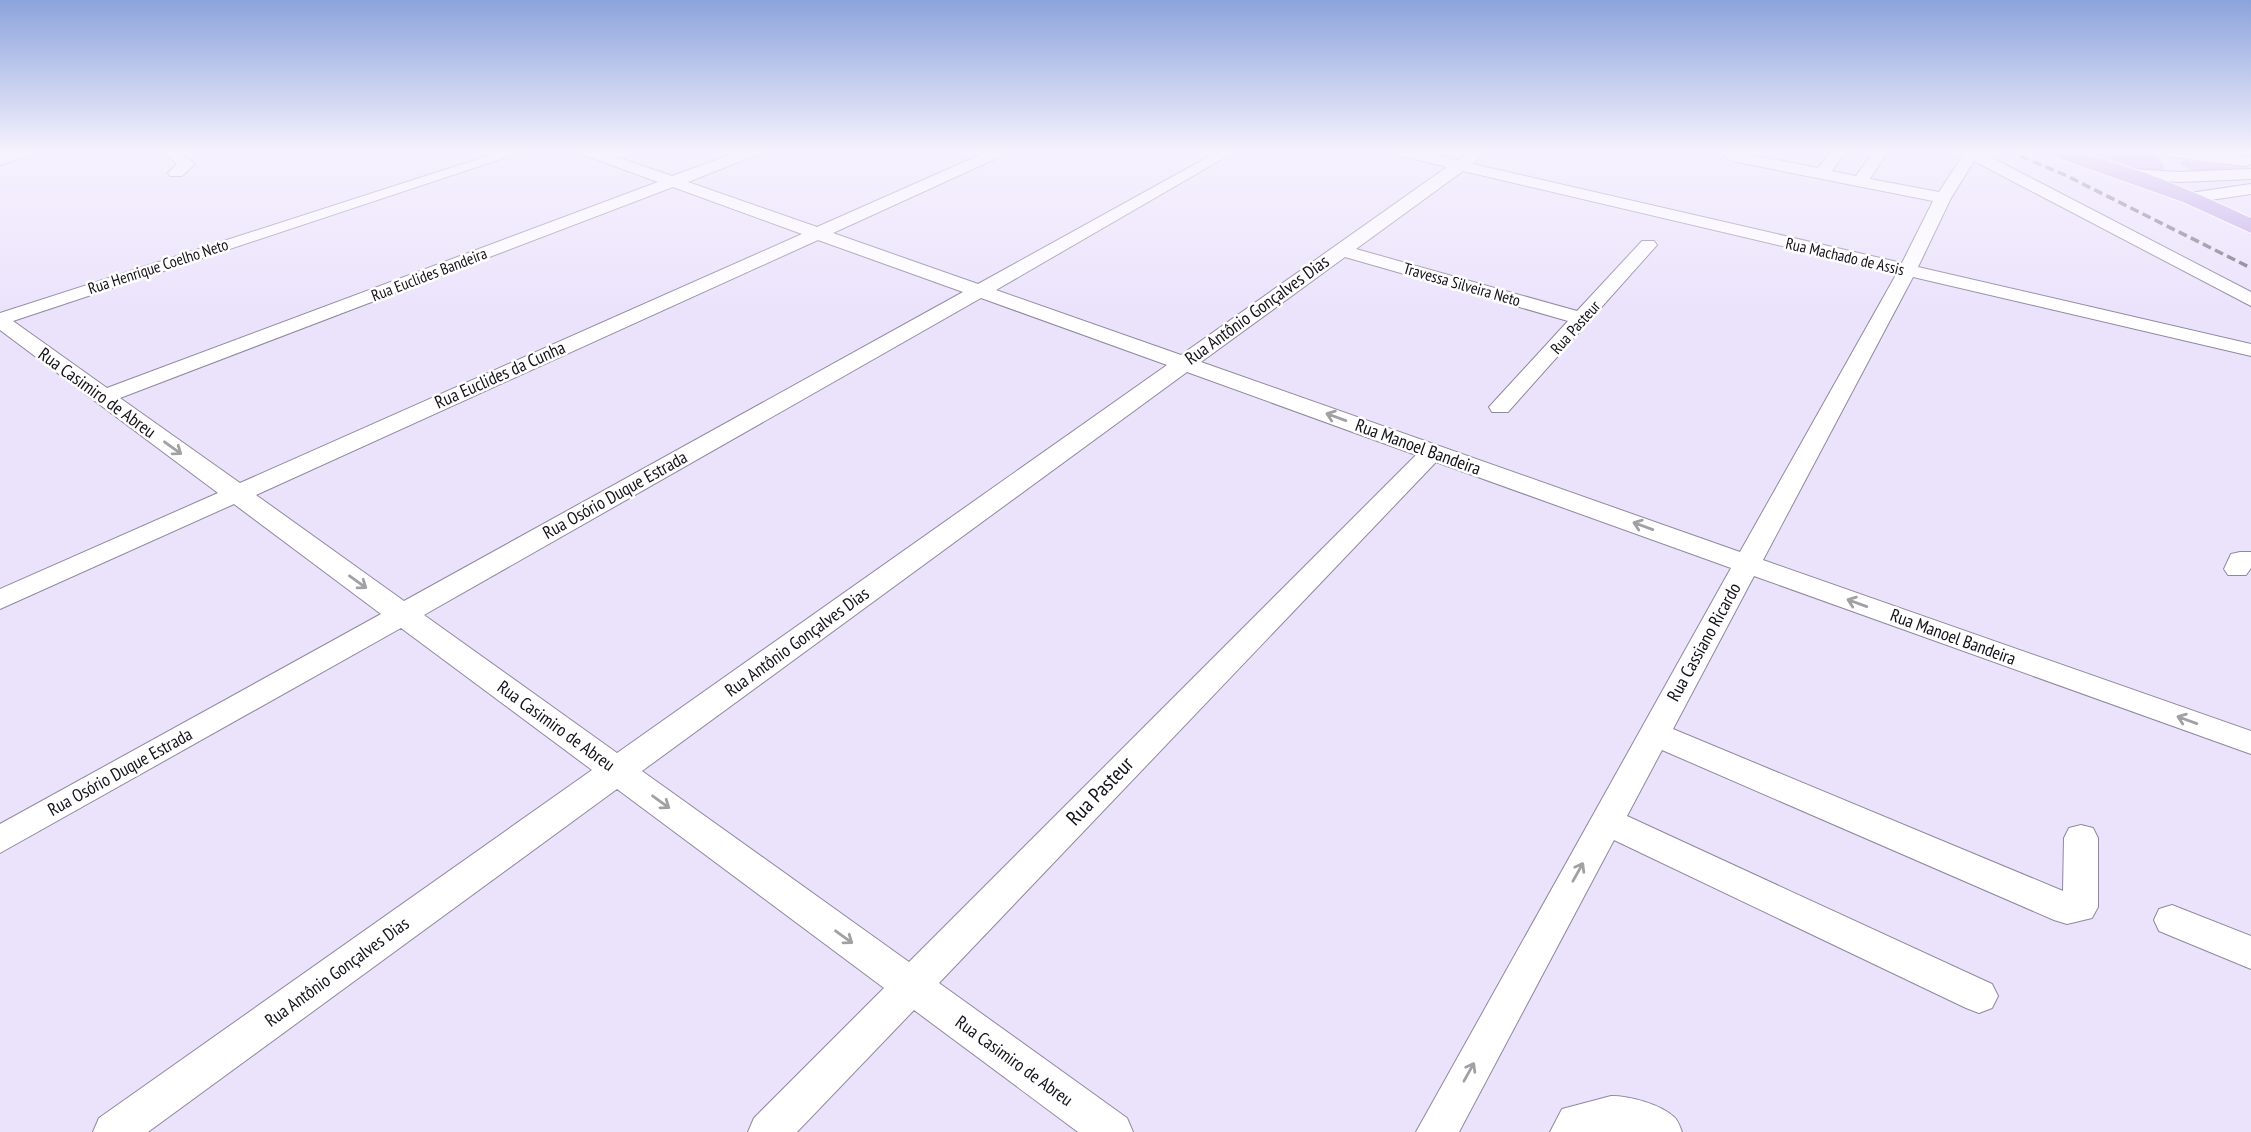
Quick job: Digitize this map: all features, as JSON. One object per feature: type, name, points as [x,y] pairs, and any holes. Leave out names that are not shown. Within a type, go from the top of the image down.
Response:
[{"type":"main road","points":[[2191,204],[2251,226]]},
{"type":"main road","points":[[2191,204],[2251,237]]},
{"type":"street","name":"Rua Henrique Coelho Neto","points":[[0,320],[353,204]]},
{"type":"street","name":"Rua Euclides Bandeira","points":[[103,397],[612,204]]},
{"type":"street","name":"Rua Manoel Bandeira","points":[[735,204],[2251,743]]},
{"type":"street","name":"Rua Euclides da Cunha","points":[[0,600],[881,204]]},
{"type":"street","name":"Rua Osório Duque Estrada","points":[[0,839],[1135,204]]},
{"type":"street","name":"Rua Antônio Gonçalves Dias","points":[[114,1132],[1406,204]]},
{"type":"street","name":"Rua Machado de Assis","points":[[1647,204],[1907,271],[2251,350]]},
{"type":"street","name":"Rua Cassiano Ricardo","points":[[1437,1132],[1907,271],[1940,204]]},
{"type":"street","points":[[2070,204],[2251,300]]},
{"type":"street","name":"Rua Pasteur","points":[[1500,407],[1648,245]]},
{"type":"street","name":"Travessa Silveira Neto","points":[[1341,250],[1583,319]]},
{"type":"street","name":"Rua Casimiro de Abreu","points":[[0,320],[1112,1132]]},
{"type":"street","name":"Rua Pasteur","points":[[769,1132],[1432,452]]},
{"type":"street","points":[[1654,734],[2067,909],[2080,907],[2081,838]]},
{"type":"street","points":[[1606,821],[1979,996]]},
{"type":"street","points":[[2172,920],[2251,953]]},
{"type":"street","points":[[1571,1132],[1577,1123],[1611,1113],[1639,1119],[1661,1132]]},
{"type":"railway","points":[[2123,204],[2251,268]]}]
